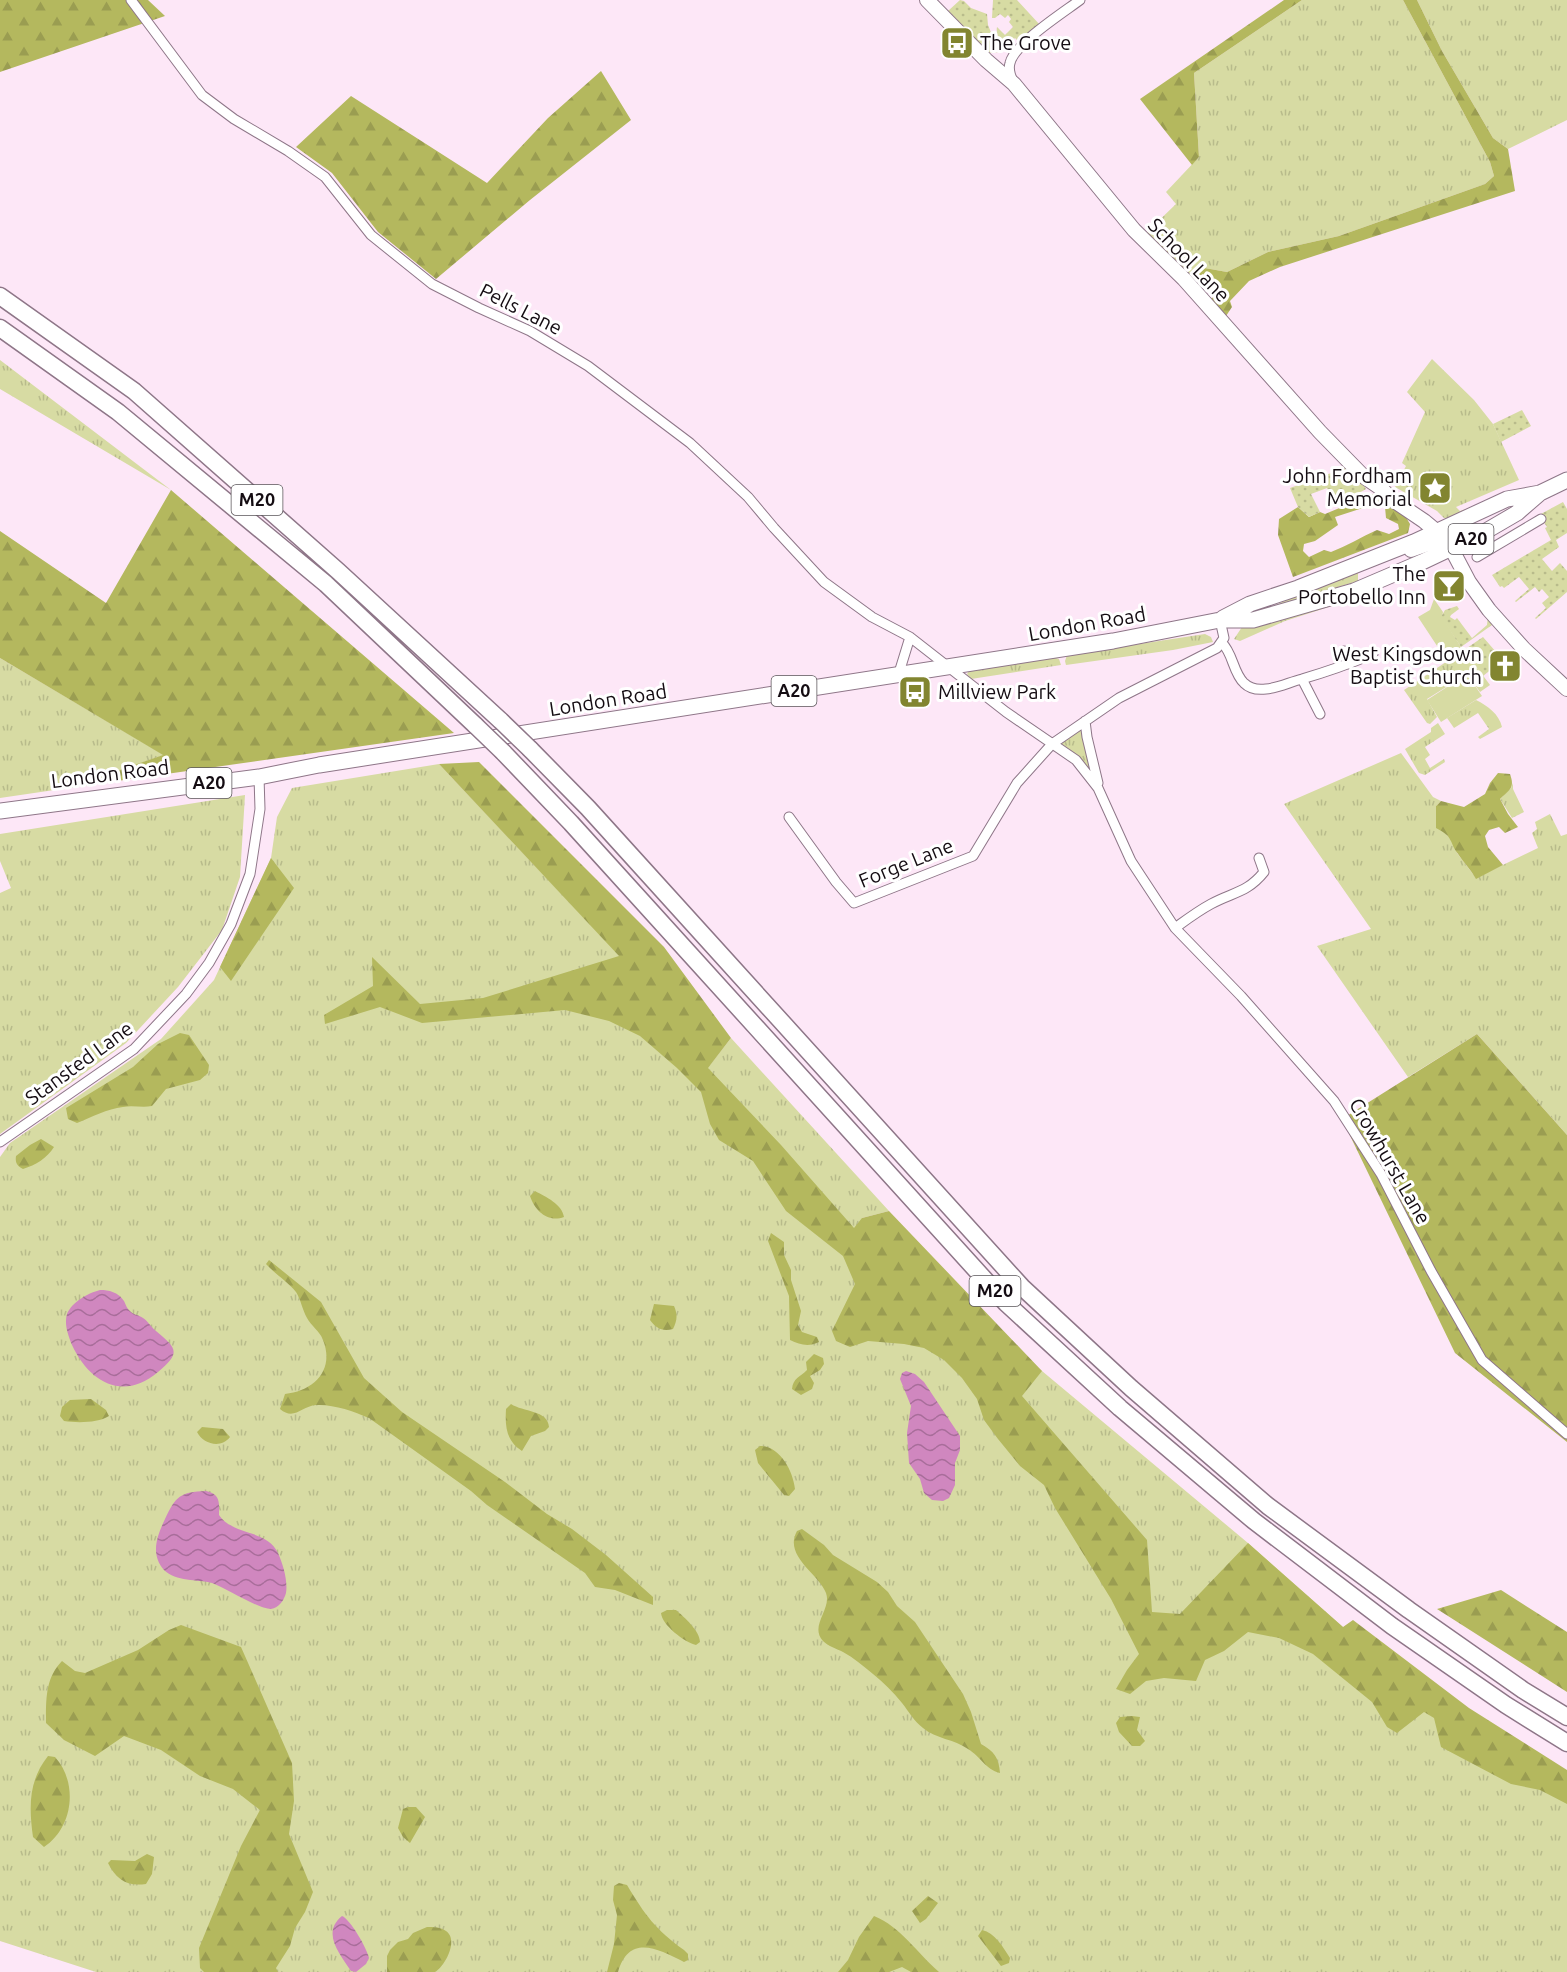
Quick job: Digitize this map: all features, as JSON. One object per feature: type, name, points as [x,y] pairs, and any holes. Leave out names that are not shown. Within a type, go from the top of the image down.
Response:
[{"type":"highway","name":"M20","points":[[0,296],[134,392],[338,571],[501,721],[588,808],[1022,1287],[1131,1388],[1268,1506],[1409,1610],[1523,1690],[1567,1717]]},
{"type":"highway","name":"M20","points":[[0,328],[118,412],[326,584],[503,752],[579,831],[1006,1303],[1120,1408],[1254,1521],[1392,1626],[1506,1705],[1567,1743]]},
{"type":"main road","name":"London Road","points":[[1220,620],[1250,604],[1298,588],[1365,561],[1445,540],[1520,506],[1539,493],[1567,480]]},
{"type":"main road","name":"London Road","points":[[0,811],[259,777],[319,765],[948,668],[1113,641],[1220,620],[1253,620],[1314,604],[1372,584],[1507,499],[1520,506]]},
{"type":"street","name":"Pells Lane","points":[[131,0],[202,95],[234,119],[288,151],[325,177],[372,235],[432,284],[530,331],[588,366],[690,443],[748,497],[824,582],[872,617],[910,637],[948,668]]},
{"type":"street","name":"School Lane","points":[[927,0],[986,60],[1014,84],[1134,230],[1184,279],[1320,432],[1363,476],[1445,540]]},
{"type":"street","points":[[1014,84],[1009,73],[1014,53],[1080,0]]},
{"type":"street","points":[[1477,557],[1537,522],[1520,506]]},
{"type":"street","points":[[1445,540],[1469,582],[1489,610],[1524,649],[1567,689]]},
{"type":"street","points":[[1220,620],[1224,635],[1222,643],[1241,679],[1252,688],[1267,689],[1350,664],[1372,654]]},
{"type":"street","points":[[898,676],[910,637]]},
{"type":"street","name":"Forge Lane","points":[[789,817],[854,903],[973,856],[1017,783],[1053,744],[1131,691],[1210,652],[1222,643]]},
{"type":"street","points":[[1344,651],[1350,664]]},
{"type":"street","name":"Crowhurst Lane","points":[[948,668],[1006,712],[1076,760],[1098,788]]},
{"type":"street","points":[[1302,679],[1320,714]]},
{"type":"street","name":"Crowhurst Lane","points":[[1085,721],[1098,788],[1131,861],[1174,928],[1241,996],[1334,1101],[1381,1174],[1431,1271],[1482,1360],[1567,1434]]},
{"type":"street","name":"Stansted Lane","points":[[0,1142],[134,1049],[186,994],[209,963],[231,924],[250,874],[260,809],[259,777]]},
{"type":"street","points":[[1174,928],[1211,904],[1254,884],[1264,872],[1259,858]]},
{"type":"green space","points":[[0,0],[148,0],[165,16],[0,72]]},
{"type":"green space","points":[[960,0],[971,8],[987,14],[988,25],[999,52],[985,51],[947,16],[948,11]]},
{"type":"green space","points":[[993,0],[1017,0],[1040,25],[1019,42],[1015,38],[1005,48],[1009,52],[1013,50],[1010,54],[1005,49],[997,34],[997,27],[1005,35],[1013,27],[1009,22],[1011,19],[1008,15],[1005,18],[1000,14],[992,18]]},
{"type":"green space","points":[[1284,0],[1302,0],[1194,73],[1199,157],[1192,165],[1140,99]]},
{"type":"green space","points":[[1302,0],[1403,0],[1490,162],[1494,176],[1485,184],[1339,236],[1268,252],[1227,272],[1199,267],[1186,275],[1146,233],[1176,204],[1166,192],[1199,157],[1194,73]]},
{"type":"green space","points":[[1403,0],[1417,0],[1442,51],[1493,138],[1508,149],[1515,191],[1280,267],[1249,281],[1230,301],[1232,307],[1226,316],[1211,299],[1218,292],[1203,274],[1193,279],[1186,275],[1199,267],[1227,272],[1268,252],[1339,236],[1485,184],[1494,176],[1490,162]]},
{"type":"green space","points":[[1417,0],[1567,0],[1567,120],[1508,149],[1493,138],[1442,51]]},
{"type":"green space","points":[[601,71],[631,120],[530,200],[436,279],[378,232],[332,173],[296,147],[351,96],[487,183],[548,118]]},
{"type":"green space","points":[[1432,359],[1474,400],[1493,424],[1519,480],[1456,507],[1460,511],[1472,507],[1464,515],[1449,519],[1395,487],[1406,466],[1402,463],[1425,412],[1407,392]]},
{"type":"green space","points":[[0,360],[171,490],[0,389]]},
{"type":"green space","points":[[1522,410],[1531,426],[1501,442],[1493,424]]},
{"type":"green space","points":[[1345,465],[1366,489],[1331,497],[1327,488],[1311,494],[1320,512],[1309,517],[1298,507],[1290,488],[1334,472]]},
{"type":"green space","points":[[171,490],[454,733],[68,788],[163,755],[0,658],[0,531],[106,603]]},
{"type":"green space","points":[[1378,492],[1385,500],[1384,504],[1372,505],[1335,517],[1338,525],[1315,541],[1304,544],[1303,551],[1309,557],[1324,550],[1331,552],[1377,530],[1389,534],[1399,529],[1398,524],[1386,518],[1385,507],[1390,502],[1404,514],[1410,524],[1408,533],[1293,577],[1278,535],[1279,519],[1298,507],[1309,517],[1320,512],[1325,514]]},
{"type":"green space","points":[[1563,502],[1567,509],[1567,533],[1556,540],[1559,547],[1542,559],[1552,571],[1560,563],[1567,571],[1567,592],[1536,619],[1546,608],[1542,603],[1549,597],[1542,589],[1539,592],[1535,587],[1516,602],[1529,589],[1519,577],[1504,588],[1500,587],[1492,575],[1551,540],[1545,528],[1547,527],[1539,515]]},
{"type":"green space","points":[[1358,569],[1358,581],[1271,607]]},
{"type":"green space","points":[[1366,595],[1285,621],[1240,641],[1234,639],[1242,627]]},
{"type":"green space","points":[[1434,599],[1443,612],[1442,617],[1461,647],[1445,658],[1418,617],[1430,610]]},
{"type":"green space","points":[[1457,606],[1459,609],[1450,617],[1455,620],[1457,618],[1472,638],[1487,625],[1488,616],[1492,625],[1461,647],[1441,617],[1445,610]]},
{"type":"green space","points":[[1205,634],[1211,637],[1213,642],[1066,665],[1065,661],[1067,655]]},
{"type":"green space","points":[[1483,637],[1503,660],[1483,676],[1464,650]]},
{"type":"green space","points":[[1464,650],[1490,685],[1480,692],[1467,674],[1427,699],[1437,717],[1430,724],[1427,723],[1404,690]]},
{"type":"green space","points":[[1053,657],[1059,659],[1061,665],[971,679],[967,674],[969,671]]},
{"type":"green space","points":[[0,658],[164,755],[68,788],[0,798]]},
{"type":"green space","points":[[1467,674],[1482,696],[1441,722],[1427,700]]},
{"type":"green space","points":[[1476,700],[1492,711],[1502,727],[1480,739],[1478,737],[1489,729],[1478,713],[1454,728],[1447,718]]},
{"type":"green space","points":[[1438,723],[1445,734],[1425,747],[1430,755],[1425,759],[1430,768],[1444,759],[1445,762],[1425,775],[1419,773],[1405,749],[1431,732],[1431,728]]},
{"type":"green space","points":[[1079,730],[1083,731],[1091,773],[1061,745],[1063,740]]},
{"type":"green space","points":[[1401,753],[1433,797],[1441,801],[1436,806],[1445,833],[1476,878],[1538,848],[1532,833],[1537,829],[1535,822],[1550,814],[1561,836],[1567,834],[1567,1135],[1477,1034],[1408,1077],[1317,946],[1371,929],[1284,804]]},
{"type":"green space","points":[[479,762],[664,947],[731,1038],[708,1068],[781,1145],[854,1228],[862,1218],[889,1211],[1042,1371],[1022,1396],[1147,1540],[1152,1612],[1180,1614],[1248,1543],[1343,1627],[1353,1620],[1469,1708],[1567,1770],[1567,1804],[1540,1790],[1511,1784],[1441,1747],[1434,1718],[1424,1712],[1397,1733],[1387,1727],[1372,1702],[1313,1654],[1279,1638],[1248,1632],[1224,1651],[1205,1660],[1196,1681],[1164,1678],[1146,1681],[1130,1694],[1116,1689],[1139,1654],[1111,1599],[1055,1508],[1044,1485],[1020,1466],[998,1439],[984,1420],[977,1399],[962,1378],[944,1360],[924,1348],[904,1344],[868,1341],[850,1347],[836,1341],[832,1331],[855,1284],[843,1256],[786,1211],[753,1161],[719,1140],[710,1124],[701,1092],[640,1036],[609,1021],[565,1010],[422,1023],[380,1007],[325,1024],[324,1015],[373,986],[372,957],[420,1004],[483,998],[619,956],[439,764]]},
{"type":"green space","points":[[439,764],[620,956],[710,1065],[731,1038],[889,1211],[862,1218],[924,1327],[982,1325],[1042,1371],[1248,1543],[1343,1627],[1567,1776],[1567,1972],[96,1972],[0,1941],[0,1157],[10,1143],[161,1039],[214,980],[271,858],[277,817],[292,788]]},
{"type":"green space","points":[[1498,773],[1510,774],[1512,785],[1500,799],[1518,827],[1505,833],[1499,827],[1489,830],[1485,836],[1488,847],[1503,865],[1476,879],[1448,837],[1436,828],[1436,806],[1441,801],[1464,807],[1485,794]]},
{"type":"green space","points":[[1513,783],[1513,789],[1524,812],[1512,818],[1500,799]]},
{"type":"green space","points":[[245,795],[240,877],[222,930],[178,987],[126,1043],[0,1134],[0,893],[11,888],[0,861],[0,834]]},
{"type":"green space","points":[[271,858],[294,888],[231,981],[220,967]]},
{"type":"green space","points":[[180,1033],[189,1035],[209,1065],[208,1073],[200,1080],[166,1089],[152,1106],[117,1108],[77,1123],[68,1119],[66,1108],[133,1067],[158,1044]]},
{"type":"green space","points":[[1477,1034],[1567,1135],[1567,1442],[1455,1353],[1342,1119]]},
{"type":"green space","points":[[41,1139],[54,1147],[51,1151],[45,1158],[32,1165],[23,1169],[19,1167],[16,1156]]},
{"type":"green space","points":[[535,1191],[557,1205],[564,1217],[548,1217],[539,1211],[530,1196]]},
{"type":"green space","points":[[771,1233],[784,1242],[784,1255],[791,1270],[791,1280],[801,1311],[798,1325],[802,1332],[817,1337],[819,1342],[804,1345],[790,1340],[789,1296],[768,1241]]},
{"type":"green space","points":[[269,1260],[321,1302],[364,1378],[402,1412],[505,1482],[606,1555],[653,1597],[653,1605],[615,1590],[595,1587],[585,1573],[487,1505],[369,1418],[329,1406],[311,1406],[290,1414],[280,1409],[285,1394],[305,1389],[319,1377],[324,1369],[326,1351],[322,1337],[307,1318],[296,1292],[266,1264]]},
{"type":"green space","points":[[654,1304],[674,1306],[676,1318],[673,1329],[660,1329],[650,1320]]},
{"type":"green space","points":[[814,1354],[823,1358],[824,1364],[820,1370],[810,1376],[814,1383],[812,1389],[801,1395],[792,1389],[793,1385],[795,1380],[807,1370],[806,1362]]},
{"type":"green space","points":[[91,1399],[106,1410],[109,1416],[99,1420],[81,1422],[64,1421],[60,1416],[62,1407],[70,1400]]},
{"type":"green space","points":[[511,1404],[540,1414],[548,1421],[549,1427],[531,1436],[522,1451],[513,1443],[508,1433],[506,1409]]},
{"type":"green space","points":[[202,1427],[223,1429],[230,1437],[222,1443],[212,1444],[203,1440],[197,1432]]},
{"type":"green space","points":[[760,1446],[774,1450],[788,1467],[795,1489],[789,1496],[784,1495],[758,1463],[755,1450]]},
{"type":"green space","points":[[802,1529],[824,1545],[833,1555],[877,1582],[888,1592],[897,1606],[915,1622],[963,1694],[981,1744],[995,1756],[1000,1773],[990,1769],[963,1746],[934,1735],[923,1728],[877,1677],[851,1657],[823,1641],[818,1629],[826,1605],[826,1593],[798,1557],[795,1549],[794,1540],[797,1531]]},
{"type":"green space","points":[[1501,1590],[1567,1632],[1567,1692],[1437,1609]]},
{"type":"green space","points":[[676,1610],[683,1616],[695,1629],[700,1642],[696,1645],[691,1643],[669,1628],[661,1613]]},
{"type":"green space","points":[[181,1625],[241,1647],[292,1763],[294,1801],[289,1834],[313,1892],[295,1928],[290,1946],[276,1968],[278,1972],[204,1972],[200,1968],[199,1948],[241,1846],[260,1810],[233,1789],[200,1776],[161,1750],[124,1736],[95,1756],[64,1740],[46,1723],[49,1682],[62,1661],[75,1671],[85,1673],[138,1650]]},
{"type":"green space","points":[[1120,1717],[1140,1717],[1137,1730],[1145,1741],[1140,1746],[1132,1746],[1119,1732],[1116,1723]]},
{"type":"green space","points":[[48,1756],[55,1757],[62,1767],[70,1791],[67,1816],[62,1828],[44,1847],[33,1837],[31,1805],[33,1785],[41,1765]]},
{"type":"green space","points":[[416,1807],[425,1817],[410,1843],[398,1828],[403,1809]]},
{"type":"green space","points":[[147,1854],[154,1857],[152,1874],[146,1884],[139,1885],[123,1881],[108,1863],[111,1860],[135,1861]]},
{"type":"green space","points":[[619,1883],[627,1885],[651,1921],[688,1954],[688,1960],[684,1962],[654,1949],[637,1948],[629,1952],[618,1972],[607,1972],[614,1944],[617,1915],[613,1900],[614,1886]]},
{"type":"green space","points":[[928,1896],[938,1903],[920,1923],[912,1911]]},
{"type":"green space","points":[[874,1916],[901,1934],[939,1972],[911,1972],[902,1967],[889,1972],[838,1972],[848,1960],[859,1937]]},
{"type":"green space","points":[[427,1927],[444,1930],[450,1935],[449,1953],[439,1969],[435,1972],[387,1972],[387,1956],[390,1950],[398,1942],[408,1939],[413,1933]]},
{"type":"green space","points":[[982,1930],[991,1934],[998,1941],[1010,1958],[1009,1963],[1001,1966],[978,1936]]},
{"type":"water","points":[[100,1290],[119,1295],[130,1311],[145,1319],[174,1350],[171,1360],[145,1381],[132,1386],[108,1384],[88,1369],[72,1345],[66,1326],[67,1314],[81,1299]]},
{"type":"water","points":[[906,1371],[915,1374],[924,1382],[960,1436],[960,1450],[955,1463],[955,1485],[949,1498],[943,1501],[932,1500],[924,1493],[920,1479],[909,1463],[907,1433],[911,1406],[900,1379],[902,1373]]},
{"type":"water","points":[[206,1491],[217,1497],[219,1515],[225,1522],[266,1540],[278,1553],[285,1573],[286,1593],[276,1607],[271,1609],[258,1606],[212,1583],[174,1577],[160,1564],[156,1551],[157,1538],[172,1505],[185,1494]]},
{"type":"water","points":[[342,1916],[358,1934],[369,1958],[366,1964],[356,1972],[351,1971],[334,1944],[333,1929]]},
{"type":"place","name":"The Grove","points":[[957,43]]},
{"type":"place","name":"John Fordham Memorial","points":[[1435,488]]},
{"type":"place","name":"The Portobello Inn","points":[[1449,586]]},
{"type":"place","name":"West Kingsdown Baptist Church","points":[[1505,666]]},
{"type":"place","name":"Millview Park","points":[[915,692]]}]
